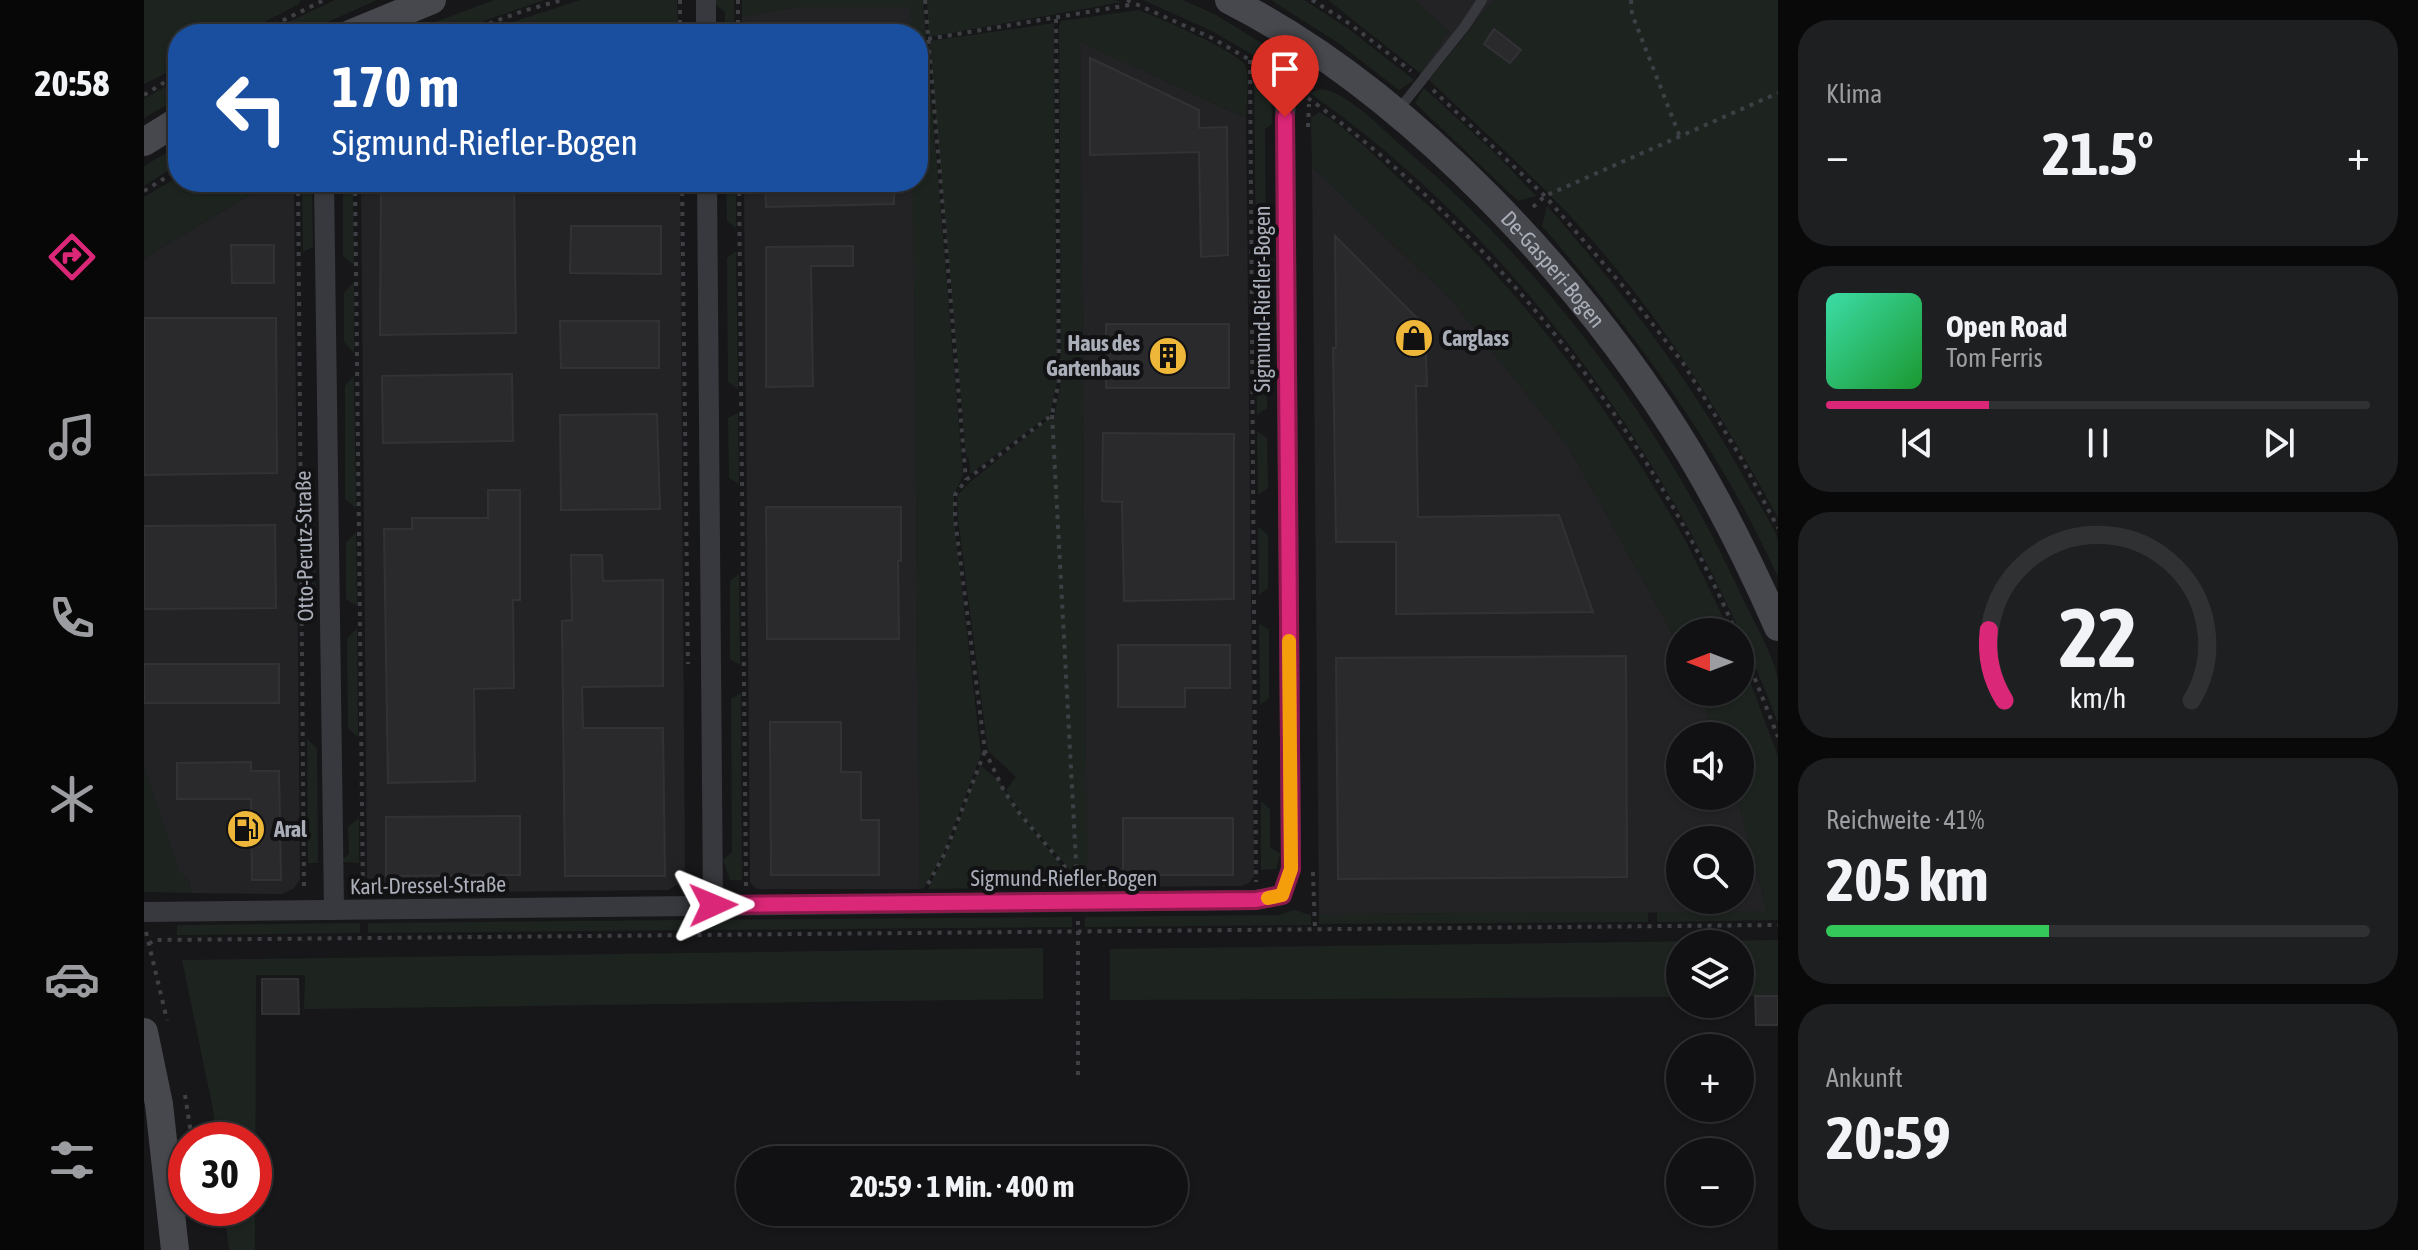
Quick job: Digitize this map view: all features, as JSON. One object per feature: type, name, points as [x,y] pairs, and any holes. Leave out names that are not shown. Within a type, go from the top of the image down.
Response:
[{"type":"main road","points":[[374,24],[432,0]]},
{"type":"main road","name":"De-Gasperi-Bogen","points":[[1229,0],[1309,47],[1396,113],[1481,189],[1560,277],[1633,368],[1690,454],[1750,565],[1778,627]]},
{"type":"main road","points":[[144,142],[168,127]]},
{"type":"main road","points":[[144,1032],[159,1104],[175,1250]]},
{"type":"street","points":[[706,0],[706,24]]},
{"type":"street","name":"Sigmund-Riefler-Bogen","points":[[713,905],[917,903],[1077,892],[1256,900],[1282,895],[1291,869],[1285,133],[1287,83],[1309,47]]},
{"type":"street","name":"Otto-Perutz-Straße","points":[[324,192],[334,910]]},
{"type":"street","points":[[707,192],[713,905]]},
{"type":"street","name":"Karl-Dressel-Straße","points":[[144,912],[713,905]]},
{"type":"lane","points":[[1396,113],[1482,0]]},
{"type":"path","points":[[276,24],[324,0]]},
{"type":"path","points":[[488,24],[562,0]]},
{"type":"path","points":[[680,0],[680,24]]},
{"type":"path","points":[[738,0],[738,24]]},
{"type":"path","points":[[925,0],[927,24]]},
{"type":"path","points":[[1127,0],[1212,38],[1333,115],[1434,203],[1502,272],[1617,418],[1670,501],[1729,618]]},
{"type":"path","points":[[1631,0],[1632,14],[1680,137]]},
{"type":"path","points":[[966,480],[928,39],[1138,4]]},
{"type":"path","points":[[1056,19],[1059,380],[1052,415],[1077,892],[1078,1081]]},
{"type":"path","points":[[1250,60],[1256,900]]},
{"type":"path","points":[[144,95],[168,80]]},
{"type":"path","points":[[1513,225],[1545,196],[1778,93]]},
{"type":"path","points":[[144,191],[168,176]]},
{"type":"path","points":[[298,192],[304,910]]},
{"type":"path","points":[[355,192],[363,910]]},
{"type":"path","points":[[682,192],[688,676]]},
{"type":"path","points":[[739,192],[747,904]]},
{"type":"path","points":[[1052,415],[966,480],[955,495],[955,519],[985,751],[1004,791],[1077,892]]},
{"type":"path","points":[[1754,676],[1778,737]]},
{"type":"path","points":[[917,903],[945,853],[985,751]]},
{"type":"path","points":[[1313,900],[1315,930]]},
{"type":"path","points":[[149,944],[154,940],[1778,925]]},
{"type":"shaded area","points":[[144,0],[300,0],[299,4],[260,24],[168,24],[168,72],[144,84]]},
{"type":"shaded area","points":[[335,0],[377,0],[323,24],[284,24]]},
{"type":"shaded area","points":[[494,0],[544,0],[476,24],[430,24]]},
{"type":"shaded area","points":[[580,0],[677,0],[678,24],[507,24]]},
{"type":"shaded area","points":[[716,0],[734,0],[735,24],[725,24],[725,12],[716,5]]},
{"type":"shaded area","points":[[742,0],[923,0],[925,24],[911,24],[910,7],[797,7],[742,17]]},
{"type":"shaded area","points":[[927,0],[1114,0],[1122,2],[929,37]]},
{"type":"shaded area","points":[[1143,0],[1183,0],[1216,15],[1260,42],[1265,47],[1270,65],[1212,31]]},
{"type":"shaded area","points":[[1271,0],[1304,0],[1346,27],[1414,80],[1399,90],[1337,42]]},
{"type":"shaded area","points":[[1328,0],[1414,0],[1449,31],[1420,73]]},
{"type":"shaded area","points":[[1414,0],[1494,0],[1428,80],[1420,73],[1449,31]]},
{"type":"shaded area","points":[[1494,0],[1778,0],[1778,518],[1704,390],[1617,270],[1552,197],[1429,80]]},
{"type":"shaded area","points":[[797,7],[911,7],[911,24],[742,24],[742,17]]},
{"type":"shaded area","points":[[1139,10],[1198,36],[1241,61],[1247,73],[1246,118],[1080,42],[1087,887],[1080,887],[1079,880],[1025,819],[1006,790],[1016,777],[988,751],[957,496],[1055,414],[1061,381],[1059,26],[1061,21]]},
{"type":"shaded area","points":[[1054,23],[1057,381],[1050,414],[970,474],[929,41]]},
{"type":"shaded area","points":[[1080,42],[1246,118],[1254,876],[1249,883],[1241,886],[1087,887]]},
{"type":"shaded area","points":[[928,59],[963,475],[954,495],[954,521],[981,754],[943,855],[924,888],[920,889],[913,192],[928,192]]},
{"type":"shaded area","points":[[1254,80],[1271,81],[1272,124],[1265,129],[1266,251],[1256,256]]},
{"type":"shaded area","points":[[168,85],[168,104],[144,118],[144,99]]},
{"type":"shaded area","points":[[1424,88],[1496,154],[1536,196],[1518,201],[1415,103]]},
{"type":"shaded area","points":[[1321,89],[1331,92],[1365,113],[1456,195],[1553,298],[1597,354],[1677,472],[1753,618],[1733,618],[1696,542],[1646,456],[1590,374],[1529,295],[1462,222],[1389,154],[1310,93]]},
{"type":"shaded area","points":[[1319,112],[1365,147],[1448,225],[1526,309],[1562,353],[1628,446],[1687,544],[1723,618],[1666,618],[1666,621],[1568,446],[1453,302],[1312,166],[1311,118]]},
{"type":"shaded area","points":[[168,152],[168,170],[144,186],[144,166]]},
{"type":"shaded area","points":[[1312,166],[1453,302],[1568,446],[1666,621],[1666,706],[1704,706],[1711,722],[1666,722],[1666,810],[1741,810],[1745,826],[1666,826],[1666,912],[1319,914]]},
{"type":"shaded area","points":[[168,183],[168,192],[254,192],[144,258],[144,197]]},
{"type":"shaded area","points":[[254,192],[294,192],[300,880],[293,889],[282,894],[191,893],[189,881],[179,871],[144,768],[144,258]]},
{"type":"shaded area","points":[[302,192],[312,192],[313,247],[303,252]]},
{"type":"shaded area","points":[[343,192],[353,192],[354,265],[343,256]]},
{"type":"shaded area","points":[[361,192],[680,192],[685,871],[678,884],[668,890],[377,893],[370,888],[367,878]]},
{"type":"shaded area","points":[[726,192],[736,192],[736,228],[727,221]]},
{"type":"shaded area","points":[[744,192],[913,192],[920,889],[758,889],[750,882]]},
{"type":"shaded area","points":[[1547,206],[1630,306],[1705,412],[1776,534],[1778,577],[1729,482],[1673,393],[1610,308],[1542,226]]},
{"type":"shaded area","points":[[736,251],[738,389],[728,382],[727,258]]},
{"type":"shaded area","points":[[354,282],[354,353],[344,342],[344,293]]},
{"type":"shaded area","points":[[1256,336],[1267,342],[1267,408],[1257,415]]},
{"type":"shaded area","points":[[354,376],[356,508],[345,499],[345,386]]},
{"type":"shaded area","points":[[738,413],[739,484],[729,478],[728,418]]},
{"type":"shaded area","points":[[1257,431],[1267,438],[1268,488],[1258,495]]},
{"type":"shaded area","points":[[305,509],[315,519],[316,595],[306,605]]},
{"type":"shaded area","points":[[1258,527],[1268,535],[1268,588],[1259,595]]},
{"type":"shaded area","points":[[356,533],[357,606],[346,599],[346,542]]},
{"type":"shaded area","points":[[739,574],[740,665],[730,659],[730,581]]},
{"type":"shaded area","points":[[1754,620],[1778,680],[1778,723],[1754,666]]},
{"type":"shaded area","points":[[1259,623],[1269,630],[1269,698],[1260,705]]},
{"type":"shaded area","points":[[357,628],[358,737],[348,728],[347,639]]},
{"type":"shaded area","points":[[1754,692],[1778,757],[1778,920],[1657,922],[1657,912],[1754,914],[1754,911],[1767,911],[1754,861],[1754,826],[1745,826],[1741,810],[1754,810],[1754,722],[1711,722],[1704,706],[1754,706]]},
{"type":"shaded area","points":[[741,693],[742,880],[730,880],[723,860],[732,852],[731,699]]},
{"type":"shaded area","points":[[307,739],[317,748],[318,863],[308,863]]},
{"type":"shaded area","points":[[980,765],[998,780],[1019,813],[1075,883],[1073,887],[928,889],[953,837]]},
{"type":"shaded area","points":[[144,768],[179,871],[189,881],[191,893],[144,892]]},
{"type":"shaded area","points":[[1261,801],[1270,809],[1270,847],[1280,854],[1276,869],[1261,870]]},
{"type":"shaded area","points":[[359,818],[359,863],[340,862],[349,854],[348,827]]},
{"type":"shaded area","points":[[1754,862],[1767,912],[1754,912]]},
{"type":"shaded area","points":[[1294,910],[1311,915],[1311,925],[1085,927],[1085,917],[1279,915]]},
{"type":"shaded area","points":[[1648,912],[1648,922],[1319,924],[1319,914]]},
{"type":"shaded area","points":[[1072,917],[1072,927],[693,930],[693,920]]},
{"type":"shaded area","points":[[686,920],[686,930],[368,933],[368,923]]},
{"type":"shaded area","points":[[360,923],[360,933],[177,935],[177,925]]},
{"type":"shaded area","points":[[1754,940],[1778,940],[1778,996],[1754,996]]},
{"type":"shaded area","points":[[1666,942],[1666,997],[1110,1000],[1110,949]]},
{"type":"shaded area","points":[[1043,948],[1043,999],[304,1009],[305,975],[256,975],[255,1122],[214,1122],[182,960]]},
{"type":"shaded area","points":[[226,1226],[255,1226],[255,1250],[229,1250]]},
{"type":"building","points":[[1494,29],[1521,50],[1510,63],[1484,44]]},
{"type":"building","points":[[1090,58],[1199,110],[1199,128],[1227,127],[1228,255],[1201,257],[1199,152],[1090,155]]},
{"type":"building","points":[[381,192],[514,192],[516,333],[380,335]]},
{"type":"building","points":[[765,192],[894,192],[894,204],[766,207]]},
{"type":"building","points":[[571,226],[661,226],[661,274],[570,273]]},
{"type":"building","points":[[1335,236],[1425,326],[1427,386],[1416,386],[1418,517],[1559,515],[1593,612],[1396,614],[1396,542],[1336,542]]},
{"type":"building","points":[[231,245],[274,245],[274,283],[232,283]]},
{"type":"building","points":[[853,246],[853,266],[811,266],[813,386],[766,387],[766,247]]},
{"type":"building","points":[[144,318],[276,318],[277,473],[144,475]]},
{"type":"building","points":[[560,321],[659,321],[659,368],[561,368]]},
{"type":"building","name":"Haus des Gartenbaus","points":[[1106,324],[1229,324],[1229,388],[1106,388]]},
{"type":"building","points":[[512,374],[513,441],[383,443],[382,376]]},
{"type":"building","points":[[657,414],[660,509],[561,510],[560,415]]},
{"type":"building","points":[[1103,433],[1234,434],[1234,599],[1124,601],[1122,502],[1102,501]]},
{"type":"building","points":[[488,490],[520,490],[520,600],[513,600],[514,688],[474,689],[475,781],[388,783],[384,529],[412,529],[412,518],[488,518]]},
{"type":"building","points":[[766,507],[901,507],[899,639],[767,639]]},
{"type":"building","points":[[275,525],[276,608],[144,609],[144,526]]},
{"type":"building","points":[[571,555],[602,555],[603,581],[663,580],[663,686],[582,687],[583,728],[663,728],[665,876],[565,876],[562,621],[572,620]]},
{"type":"building","points":[[1118,645],[1230,645],[1230,688],[1185,688],[1185,707],[1118,707]]},
{"type":"building","points":[[1626,656],[1627,877],[1338,879],[1336,658]]},
{"type":"building","points":[[144,664],[279,664],[279,703],[144,703]]},
{"type":"building","points":[[770,722],[841,722],[841,772],[861,772],[861,820],[879,820],[879,875],[771,875]]},
{"type":"building","points":[[251,762],[251,771],[279,771],[281,880],[252,880],[251,799],[177,799],[177,763]]},
{"type":"building","points":[[520,816],[520,875],[386,876],[386,817]]},
{"type":"building","points":[[1123,818],[1233,818],[1233,875],[1123,875]]},
{"type":"building","points":[[262,979],[298,979],[299,1014],[262,1014]]},
{"type":"building","points":[[1755,996],[1778,996],[1778,1025],[1756,1025]]},
{"type":"slow traffic","points":[[1268,898],[1282,895],[1291,869],[1289,641]]},
{"type":"place","name":"Carglass","points":[[1414,338]]},
{"type":"place","name":"Haus des Gartenbaus","points":[[1168,356]]},
{"type":"place","name":"Aral","points":[[246,829]]},
{"type":"route","points":[[713,905],[1256,900],[1282,895],[1291,869],[1285,117]]}]
